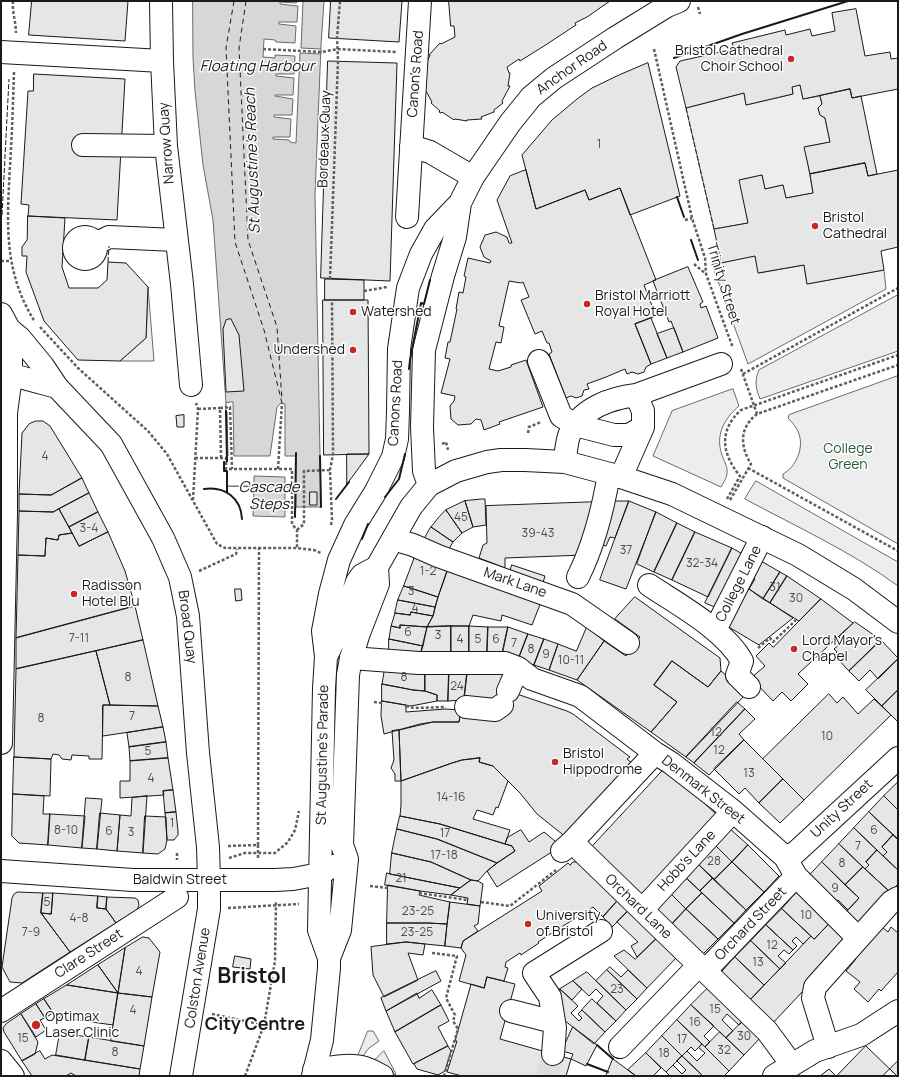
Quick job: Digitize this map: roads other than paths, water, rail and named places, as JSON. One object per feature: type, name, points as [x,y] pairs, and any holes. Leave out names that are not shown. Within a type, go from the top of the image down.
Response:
[{"type":"street","name":"Narrow Quay","points":[[161,1],[166,146],[182,284],[191,385]]},
{"type":"street","name":"Canon's Road","points":[[407,217],[420,1]]},
{"type":"street","name":"Anchor Road","points":[[473,177],[510,123],[531,97],[554,78],[615,38],[667,6],[679,1]]},
{"type":"street","points":[[1,52],[162,61]]},
{"type":"street","points":[[83,145],[166,146]]},
{"type":"street","points":[[411,146],[430,152],[473,177]]},
{"type":"street","name":"Canons Road","points":[[326,656],[323,631],[330,594],[339,560],[355,525],[376,491],[393,457],[397,439],[399,349],[408,288],[421,254],[435,229],[460,202],[473,177]]},
{"type":"street","points":[[429,485],[424,472],[422,427],[424,350],[443,276],[455,237],[460,202]]},
{"type":"street","points":[[95,244],[109,237],[176,240]]},
{"type":"street","points":[[1,743],[6,522],[6,374],[11,357],[5,322]]},
{"type":"street","name":"Broad Quay","points":[[5,322],[43,366],[56,388],[111,444],[163,538],[180,577],[188,616],[198,752],[207,839],[209,880]]},
{"type":"street","points":[[565,462],[570,432],[580,418],[593,408],[624,396],[636,395],[731,360]]},
{"type":"street","points":[[539,361],[561,416],[576,424],[614,435],[629,435],[643,426]]},
{"type":"street","points":[[6,374],[56,388]]},
{"type":"street","points":[[578,577],[585,562],[603,506],[615,476],[643,426],[643,411],[636,395]]},
{"type":"street","points":[[393,538],[411,507],[429,485],[456,471],[487,462],[518,460],[565,462],[615,476],[723,511],[762,537],[798,555],[854,589],[898,622]]},
{"type":"street","name":"College Lane","points":[[715,630],[762,537]]},
{"type":"street","name":"St Augustine's Parade","points":[[314,1073],[322,1040],[329,958],[340,930],[347,859],[342,845],[350,666],[359,633],[378,584],[377,567],[393,538]]},
{"type":"street","name":"Mark Lane","points":[[393,538],[438,556],[572,604],[628,643]]},
{"type":"street","name":"St Augustine's Parade","points":[[329,958],[319,930],[326,656],[336,636],[357,582],[362,575],[377,567]]},
{"type":"street","points":[[649,585],[715,630],[738,654],[742,661],[737,675],[749,687]]},
{"type":"street","name":"Denmark Street","points":[[350,666],[380,660],[419,663],[505,663],[518,668],[532,679],[580,696],[655,753],[671,763],[733,812],[785,857],[796,876],[858,938]]},
{"type":"street","points":[[466,707],[495,710],[505,698],[518,668]]},
{"type":"street","name":"Orchard Lane","points":[[655,753],[565,853],[642,910],[767,1031],[792,1065]]},
{"type":"street","name":"Unity Street","points":[[785,857],[795,853],[898,758]]},
{"type":"street","name":"Hobb's Lane","points":[[642,910],[733,812]]},
{"type":"street","name":"Baldwin Street","points":[[1,871],[133,880],[293,879],[320,874],[333,866],[342,845]]},
{"type":"street","name":"Orchard Street","points":[[620,1047],[796,876]]},
{"type":"street","name":"Colston Avenue","points":[[181,1076],[209,909],[209,880]]},
{"type":"street","name":"Clare Street","points":[[1,1011],[177,897]]},
{"type":"street","points":[[828,1047],[813,998],[815,987],[891,902],[898,898]]},
{"type":"street","points":[[553,1054],[555,1035],[550,998],[534,973],[601,932]]},
{"type":"street","points":[[511,1011],[554,1022]]},
{"type":"street","points":[[774,1076],[815,1051],[861,1035],[898,1011]]},
{"type":"street","points":[[1,1061],[13,1076]]},
{"type":"street","points":[[314,1073],[343,1066],[357,1066],[382,1076]]},
{"type":"water","name":"Floating Harbour","points":[[193,1],[324,1],[315,195],[321,507],[296,507],[296,487],[285,487],[285,517],[253,516],[254,487],[227,486],[227,471],[224,471],[224,462],[227,462],[226,403],[213,220],[203,165],[195,91],[193,58]]},
{"type":"tunnel","points":[[547,1076],[553,1054]]},
{"type":"place","name":"Bristol Cathedral Choir School","points":[[791,59]]},
{"type":"place","name":"Bristol Cathedral","points":[[815,226]]},
{"type":"place","name":"Bristol Marriott Royal Hotel","points":[[587,304]]},
{"type":"place","name":"Watershed","points":[[353,312]]},
{"type":"place","name":"Undershed","points":[[353,350]]},
{"type":"place","name":"Radisson Hotel Blu","points":[[74,594]]},
{"type":"place","name":"Lord Mayor's Chapel","points":[[794,649]]},
{"type":"place","name":"Bristol Hippodrome","points":[[555,762]]},
{"type":"place","name":"University of Bristol","points":[[528,924]]},
{"type":"place","name":"Optimax Laser Clinic","points":[[36,1025]]},
{"type":"district","name":"Bristol","points":[[252,977]]},
{"type":"district","name":"City Centre","points":[[255,1025]]},
{"type":"water label","name":"St Augustine's Reach","points":[[253,161]]},
{"type":"water label","name":"Cascade Steps","points":[[269,496]]},
{"type":"park label","name":"College Green","points":[[848,458]]}]
